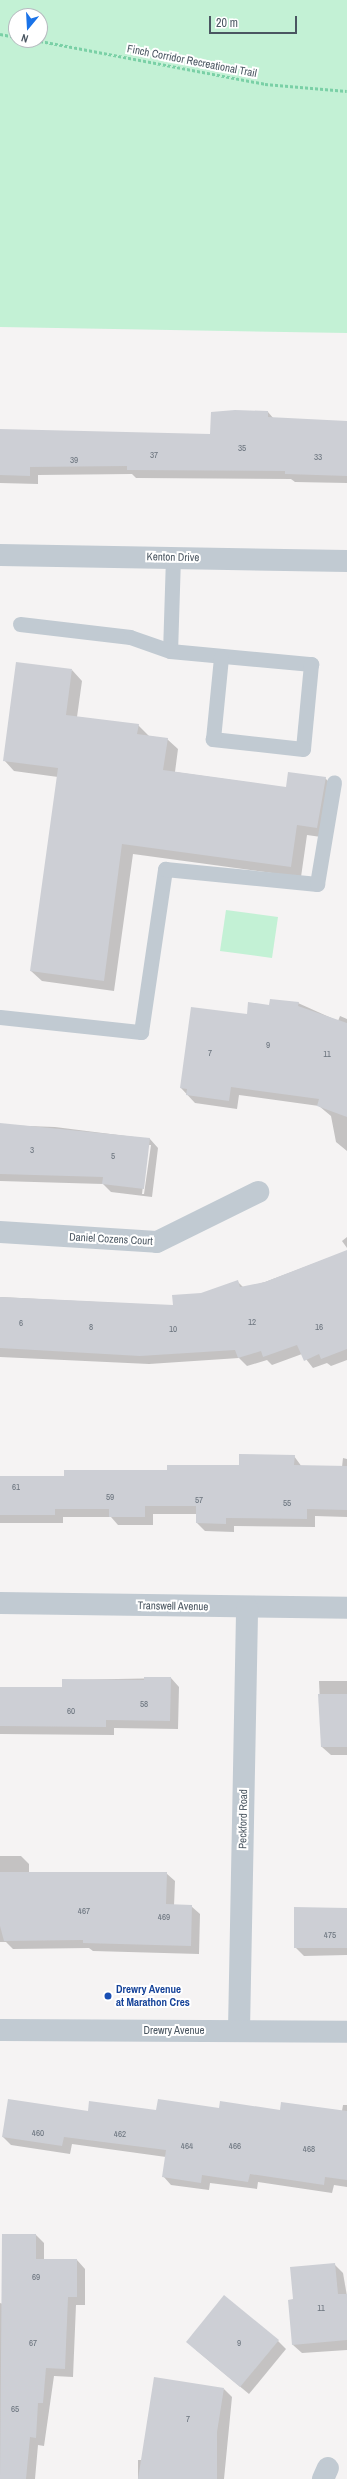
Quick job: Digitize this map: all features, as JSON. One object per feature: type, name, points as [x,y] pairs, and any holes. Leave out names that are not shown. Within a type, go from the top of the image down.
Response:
[{"type":"street","name":"Kenton Drive","points":[[0,555],[347,561]]},
{"type":"street","name":"Daniel Cozens Court","points":[[0,1232],[157,1242],[258,1192]]},
{"type":"street","name":"Transwell Avenue","points":[[0,1603],[247,1608],[347,1608]]},
{"type":"street","name":"Peckford Road","points":[[239,2030],[247,1608]]},
{"type":"street","name":"Drewry Avenue","points":[[0,2030],[239,2030],[347,2032]]},
{"type":"lane","points":[[170,651],[173,557]]},
{"type":"lane","points":[[20,624],[130,637],[170,651],[221,657],[311,664],[303,749],[213,739],[221,657]]},
{"type":"lane","points":[[0,1017],[141,1032],[165,869],[317,884],[334,782]]},
{"type":"path","name":"Finch Corridor Recreational Trail","points":[[48,43],[265,84],[347,91]]},
{"type":"green space","points":[[0,0],[347,0],[347,333],[0,327]]},
{"type":"green space","points":[[226,910],[278,917],[272,958],[220,951]]},
{"type":"building","points":[[235,410],[268,411],[268,417],[347,421],[347,476],[285,474],[285,471],[127,470],[127,466],[30,467],[30,476],[0,475],[0,429],[210,434],[211,412]]},
{"type":"building","points":[[16,662],[72,669],[66,715],[139,724],[137,734],[168,738],[163,770],[286,787],[288,772],[326,777],[317,828],[297,825],[291,867],[122,844],[104,981],[30,971],[58,768],[3,761]]},
{"type":"building","points":[[270,999],[299,1002],[298,1006],[347,1023],[347,1117],[317,1106],[319,1099],[231,1087],[229,1101],[186,1095],[187,1089],[180,1088],[191,1007],[247,1014],[248,1002],[269,1005]]},
{"type":"building","points":[[0,1123],[150,1138],[144,1189],[102,1184],[103,1177],[0,1174]]},
{"type":"building","points":[[347,1250],[347,1349],[321,1359],[319,1354],[304,1361],[297,1345],[263,1357],[261,1351],[238,1358],[235,1350],[140,1356],[0,1348],[0,1297],[173,1305],[172,1295],[201,1293],[238,1280],[240,1287],[265,1282]]},
{"type":"building","points":[[239,1454],[295,1455],[294,1465],[347,1466],[347,1510],[307,1509],[307,1519],[226,1518],[226,1524],[196,1523],[196,1506],[145,1506],[145,1517],[109,1517],[109,1509],[55,1509],[55,1515],[0,1515],[0,1476],[64,1476],[64,1470],[167,1470],[167,1465],[239,1465]]},
{"type":"building","points":[[144,1677],[171,1677],[170,1721],[106,1720],[106,1727],[0,1726],[0,1687],[62,1687],[62,1679],[144,1680]]},
{"type":"building","points":[[318,1694],[347,1694],[347,1747],[321,1747]]},
{"type":"building","points":[[0,1872],[167,1872],[166,1904],[192,1905],[191,1946],[83,1943],[83,1940],[4,1941],[0,1926]]},
{"type":"building","points":[[294,1907],[347,1908],[347,1948],[294,1948]]},
{"type":"building","points":[[8,2099],[88,2111],[89,2101],[156,2110],[158,2099],[219,2108],[220,2101],[280,2110],[281,2102],[347,2111],[347,2180],[325,2177],[324,2185],[250,2174],[248,2182],[202,2175],[201,2183],[162,2177],[166,2150],[64,2137],[62,2146],[2,2137]]},
{"type":"building","points":[[2,2234],[36,2234],[36,2259],[77,2259],[77,2297],[68,2297],[65,2369],[46,2368],[43,2403],[38,2403],[36,2438],[30,2437],[26,2479],[0,2479]]},
{"type":"building","points":[[335,2263],[338,2294],[347,2294],[347,2340],[292,2345],[288,2300],[293,2299],[290,2267]]},
{"type":"building","points":[[224,2295],[279,2340],[240,2387],[186,2342]]},
{"type":"building","points":[[154,2377],[224,2388],[217,2432],[217,2479],[138,2479]]},
{"type":"place","name":"Drewry Avenue at Marathon Cres","points":[[108,1996]]}]
